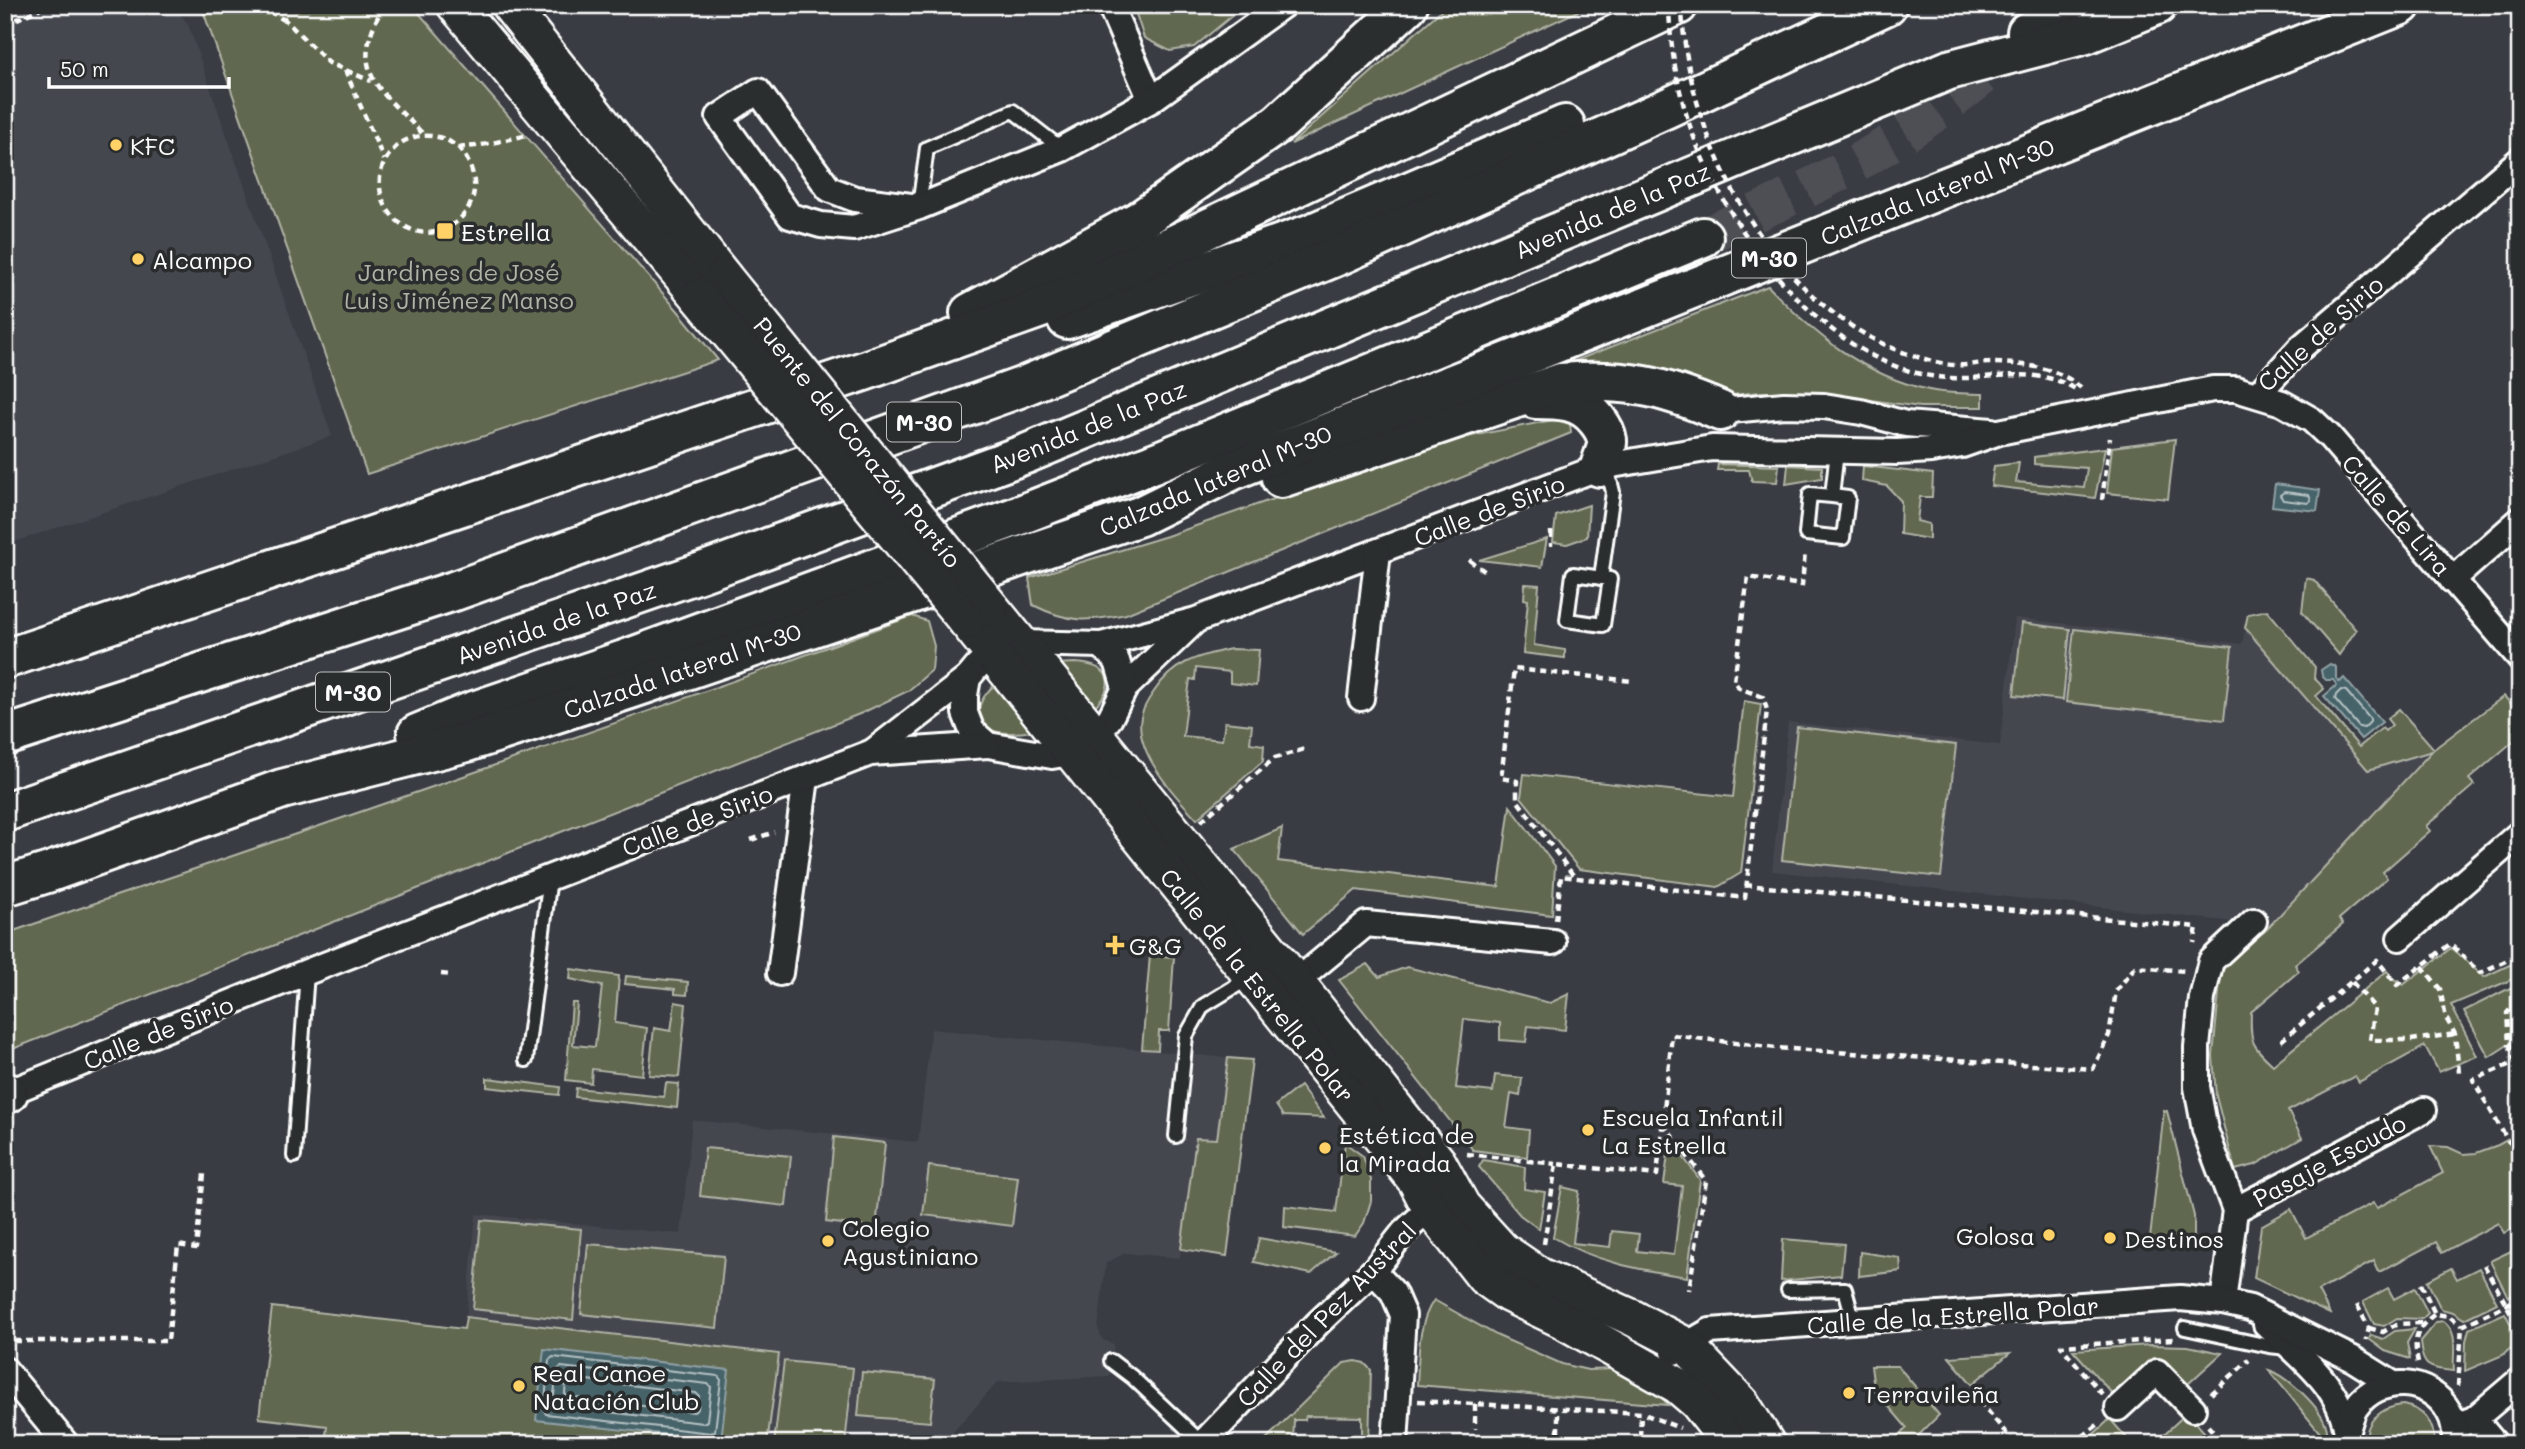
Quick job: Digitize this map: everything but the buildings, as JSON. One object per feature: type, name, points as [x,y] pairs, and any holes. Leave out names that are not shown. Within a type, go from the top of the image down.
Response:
[{"type":"highway","points":[[864,371],[1139,221],[1279,123],[1408,5]]},
{"type":"highway","points":[[5,659],[864,371],[1041,308],[1680,5]]},
{"type":"highway","name":"M-30","points":[[5,736],[454,591],[1019,388],[1342,254],[1667,108],[1887,5]]},
{"type":"highway","name":"M-30","points":[[1950,71],[2081,5]]},
{"type":"highway","name":"Avenida de la Paz","points":[[5,811],[702,572],[1028,453],[1950,71],[2086,34],[2157,5]]},
{"type":"highway","name":"Calzada lateral M-30","points":[[5,886],[282,789],[467,742],[630,689],[1140,516],[1234,470],[2401,5]]},
{"type":"highway","points":[[864,371],[967,353],[1201,273],[1310,234],[1572,122],[1667,108]]},
{"type":"highway","points":[[282,789],[468,713],[637,655],[1015,517],[1161,460],[1703,237]]},
{"type":"highway","points":[[1140,516],[1248,489],[1561,383],[1622,381],[1647,385],[1685,396],[1720,411]]},
{"type":"highway","points":[[1508,400],[1560,399],[1574,402],[1592,413],[1602,426],[1607,441],[1600,467]]},
{"type":"highway","points":[[5,646],[74,636]]},
{"type":"highway","points":[[5,898],[50,872]]},
{"type":"main road","points":[[455,5],[712,287]]},
{"type":"main road","points":[[509,5],[712,287]]},
{"type":"main road","name":"Puente del Corazón Partío","points":[[712,287],[978,614]]},
{"type":"main road","name":"Calle de la Estrella Polar","points":[[978,614],[994,659],[1083,744],[1296,982],[1438,1162],[1446,1207],[1484,1277],[1508,1294],[1562,1320]]},
{"type":"main road","name":"Calle de la Estrella Polar","points":[[1083,744],[1252,976],[1407,1169],[1446,1207],[1540,1276],[1687,1346]]},
{"type":"main road","points":[[1562,1320],[1677,1385],[1697,1402],[1726,1440]]},
{"type":"main road","points":[[1687,1346],[1742,1404],[1767,1444]]},
{"type":"street","points":[[1110,5],[1151,100]]},
{"type":"street","points":[[919,207],[855,199],[829,190],[758,91],[719,117],[790,216],[821,225],[854,228],[919,207],[1062,149],[1151,100],[1283,5]]},
{"type":"street","name":"Calle de Sirio","points":[[6,1093],[307,972],[870,753],[994,659],[1101,645],[1196,620],[1600,467],[1712,448],[1897,452],[1931,450],[1962,445],[1999,432],[2213,389],[2236,389],[2258,394],[2299,349],[2520,160]]},
{"type":"street","name":"Calle de Lira","points":[[2258,394],[2298,410],[2330,437],[2520,658]]},
{"type":"street","name":"Calle de Sirio","points":[[1720,411],[1784,405],[1824,406],[1861,412],[1906,425],[1999,432]]},
{"type":"street","points":[[2452,580],[2520,520]]},
{"type":"street","points":[[1361,698],[1378,552]]},
{"type":"street","name":"Calle de Sirio","points":[[870,753],[988,745],[1052,756],[1083,744],[1110,718],[1125,688],[1196,620]]},
{"type":"street","points":[[1101,645],[1116,661],[1125,688]]},
{"type":"street","points":[[988,745],[972,731],[965,713],[965,695],[994,659]]},
{"type":"street","name":"Calle de Sirio","points":[[780,973],[806,778]]},
{"type":"street","points":[[2400,938],[2520,833]]},
{"type":"street","points":[[2223,1302],[2235,1210],[2205,1130],[2197,1087],[2197,1047],[2202,998],[2211,961],[2254,921]]},
{"type":"street","name":"Calle de la Estrella Polar","points":[[1296,982],[1366,924],[1553,942]]},
{"type":"street","name":"Pasaje Escudo","points":[[2235,1210],[2424,1110]]},
{"type":"street","name":"Calle del Pez Austral","points":[[1202,1443],[1318,1323],[1373,1271],[1404,1232],[1446,1207]]},
{"type":"street","points":[[1373,1271],[1393,1292],[1403,1315],[1395,1444]]},
{"type":"street","name":"Calle de la Estrella Polar","points":[[1562,1320],[1591,1321],[1630,1332],[1656,1349],[1670,1354],[1710,1331],[2155,1299],[2180,1298],[2223,1302],[2250,1308],[2353,1359],[2393,1384],[2410,1384],[2425,1389],[2444,1405],[2461,1430],[2495,1444]]},
{"type":"street","points":[[2250,1308],[2328,1382],[2348,1435]]},
{"type":"street","points":[[5,1370],[66,1444]]},
{"type":"street","points":[[2118,1408],[2157,1372],[2193,1409]]},
{"type":"street","points":[[2461,1430],[2520,1380]]},
{"type":"street","points":[[2348,1435],[2356,1407],[2372,1391],[2393,1384]]},
{"type":"lane","points":[[919,207],[927,148],[1013,111],[1062,149]]},
{"type":"lane","points":[[1832,496],[1837,451]]},
{"type":"lane","points":[[1600,467],[1613,492],[1601,578]]},
{"type":"lane","points":[[1810,494],[1832,496],[1848,498],[1843,538],[1806,534],[1810,494]]},
{"type":"lane","points":[[1573,574],[1601,578],[1610,579],[1603,625],[1567,620],[1573,574]]},
{"type":"lane","points":[[526,1060],[550,878]]},
{"type":"lane","points":[[294,1156],[307,972]]},
{"type":"lane","points":[[1176,1136],[1186,1036],[1203,1006],[1252,976]]},
{"type":"lane","points":[[1788,1290],[1845,1289],[1854,1322]]},
{"type":"lane","points":[[2185,1328],[2269,1346],[2291,1348]]},
{"type":"lane","points":[[1111,1361],[1132,1377],[1202,1443]]},
{"type":"path","points":[[5,25],[47,5]]},
{"type":"path","points":[[259,5],[285,20],[329,63],[372,81],[425,135]]},
{"type":"path","points":[[280,5],[285,20]]},
{"type":"path","points":[[372,5],[384,6],[373,27],[366,52],[372,81]]},
{"type":"path","points":[[1669,5],[1676,78],[1701,155],[1723,199],[1753,246],[1779,279],[1809,309],[1834,331],[1867,353],[1906,370],[1954,379],[2035,375],[2055,379],[2080,390],[2064,376],[2048,370],[1997,363],[1955,366],[1900,352],[1844,322],[1816,298],[1784,265],[1756,228],[1728,182],[1713,150],[1687,60],[1680,5]]},
{"type":"path","points":[[345,70],[384,161]]},
{"type":"path","points":[[425,135],[437,136],[458,147],[467,157],[475,183],[474,197],[468,209],[447,228],[432,232],[404,226],[383,204],[379,190],[379,175],[384,161],[393,149],[402,142],[425,135]]},
{"type":"path","points":[[458,147],[533,135]]},
{"type":"path","points":[[2102,500],[2110,438]]},
{"type":"path","points":[[1551,531],[1551,546]]},
{"type":"path","points":[[1553,942],[1561,876],[1745,898],[1767,710],[1763,697],[1739,688],[1734,681],[1748,577],[1802,585],[1806,534]]},
{"type":"path","points":[[1469,560],[1487,573]]},
{"type":"path","points":[[1573,876],[1517,800],[1517,781],[1502,778],[1514,669],[1633,681]]},
{"type":"path","points":[[1196,825],[1275,758],[1308,748]]},
{"type":"path","points":[[751,840],[774,832]]},
{"type":"path","points":[[1745,885],[2197,927],[2193,949]]},
{"type":"path","points":[[2281,1041],[2377,961],[2397,985],[2450,944],[2480,973],[2520,954]]},
{"type":"path","points":[[2187,984],[2191,960]]},
{"type":"path","points":[[2422,966],[2440,989],[2446,1018],[2455,1034],[2459,1072]]},
{"type":"path","points":[[1458,1147],[1466,1154],[1657,1175],[1672,1035],[1776,1048],[2094,1069],[2109,1035],[2116,990],[2135,967],[2189,971]]},
{"type":"path","points":[[440,974],[452,975]]},
{"type":"path","points":[[2352,982],[2375,1008],[2370,1040],[2411,1040],[2455,1034]]},
{"type":"path","points":[[2520,998],[2507,1013],[2509,1044],[2517,1061],[2473,1080],[2508,1141],[2520,1151]]},
{"type":"path","points":[[1663,1123],[1706,1181],[1689,1290]]},
{"type":"path","points":[[1540,1276],[1556,1164]]},
{"type":"path","points":[[14,1340],[168,1341],[178,1245],[196,1248],[204,1174]]},
{"type":"path","points":[[2484,1265],[2520,1329]]},
{"type":"path","points":[[2421,1284],[2435,1314]]},
{"type":"path","points":[[2462,1326],[2520,1298]]},
{"type":"path","points":[[2357,1305],[2369,1328],[2364,1348]]},
{"type":"path","points":[[2420,1370],[2414,1343],[2423,1323],[2435,1314],[2449,1316],[2462,1326]]},
{"type":"path","points":[[2369,1328],[2383,1332],[2397,1324],[2423,1323]]},
{"type":"path","points":[[2457,1393],[2462,1326]]},
{"type":"path","points":[[2193,1409],[2253,1357]]},
{"type":"path","points":[[1972,1392],[2015,1444]]},
{"type":"path","points":[[1397,1398],[1641,1413],[1688,1431]]},
{"type":"path","points":[[1475,1404],[1475,1429]]},
{"type":"path","points":[[2073,1444],[2118,1408]]},
{"type":"path","points":[[1558,1409],[1558,1433]]},
{"type":"path","points":[[1640,1437],[1641,1413]]},
{"type":"shaded area","name":"Alcampo","points":[[5,5],[173,5],[188,24],[332,436],[5,545]]},
{"type":"shaded area","points":[[2015,618],[2242,644],[2245,628],[2368,770],[2433,750],[2265,931],[2249,917],[2243,923],[1772,871],[1788,722],[2000,745]]},
{"type":"shaded area","name":"Colegio Agustiniano","points":[[931,1029],[1228,1058],[1217,1140],[1196,1138],[1180,1258],[1125,1253],[1106,1263],[1098,1329],[1103,1340],[1114,1344],[1110,1376],[998,1382],[942,1444],[767,1444],[778,1354],[466,1317],[476,1214],[681,1234],[692,1120],[918,1142]]},
{"type":"green space","name":"Jardines de José Luis Jiménez Manso","points":[[201,5],[412,5],[718,360],[367,474]]},
{"type":"green space","points":[[1137,5],[1245,5],[1194,47],[1170,51],[1144,38],[1134,8]]},
{"type":"green space","points":[[1447,5],[1591,5],[1291,144]]},
{"type":"green space","points":[[1768,286],[1822,336],[1861,363],[1882,374],[1929,390],[1983,394],[1983,407],[1920,407],[1814,392],[1732,395],[1559,367]]},
{"type":"green space","points":[[1558,419],[1570,424],[1571,433],[1126,614],[1089,619],[1068,618],[1033,605],[1029,578],[1167,536],[1431,444]]},
{"type":"green space","points":[[2175,439],[2168,499],[2107,493],[2112,447]]},
{"type":"green space","points":[[2105,448],[2095,498],[1991,486],[1994,466],[2019,463],[2016,482],[2084,488],[2087,468],[2034,464],[2034,457]]},
{"type":"green space","points":[[1718,464],[1779,466],[1777,482],[1752,481],[1749,470],[1717,470]]},
{"type":"green space","points":[[1788,465],[1822,467],[1822,478],[1786,484]]},
{"type":"green space","points":[[1863,466],[1933,474],[1932,497],[1920,497],[1917,521],[1929,524],[1929,539],[1900,534],[1901,501],[1887,486],[1862,481]]},
{"type":"green space","points":[[1589,505],[1587,537],[1567,544],[1553,542],[1556,516]]},
{"type":"green space","points":[[1547,539],[1542,567],[1479,560]]},
{"type":"green space","points":[[2306,578],[2314,580],[2356,630],[2339,655],[2302,612]]},
{"type":"green space","points":[[1525,584],[1539,585],[1534,645],[1565,650],[1565,658],[1523,653],[1528,600],[1524,599]]},
{"type":"green space","points":[[2267,610],[2315,667],[2314,677],[2324,689],[2316,696],[2359,747],[2382,728],[2385,731],[2392,725],[2387,719],[2399,709],[2434,749],[2504,696],[2520,714],[2520,741],[2517,738],[2469,779],[2474,785],[2426,826],[2430,831],[2383,872],[2387,878],[2339,919],[2343,924],[2295,965],[2299,971],[2251,1012],[2252,1037],[2256,1047],[2273,1065],[2387,971],[2403,985],[2451,948],[2484,977],[2514,963],[2520,967],[2520,976],[2451,1005],[2477,1056],[2439,1072],[2425,1046],[2359,1082],[2355,1076],[2288,1111],[2302,1138],[2255,1165],[2235,1170],[2216,1096],[2213,1056],[2221,971],[2225,964],[2265,931],[2432,751],[2368,770],[2245,628],[2248,614]]},
{"type":"green space","points":[[912,616],[927,621],[934,646],[932,670],[908,691],[862,713],[5,1052],[5,934],[573,738]]},
{"type":"green space","points":[[2022,623],[2070,629],[2063,700],[2014,695]]},
{"type":"green space","points":[[2074,629],[2232,647],[2224,720],[2066,702]]},
{"type":"green space","points":[[1231,649],[1259,650],[1256,686],[1230,683],[1230,672],[1196,668],[1195,680],[1190,679],[1183,736],[1222,740],[1225,722],[1252,725],[1250,743],[1264,745],[1263,761],[1197,819],[1168,786],[1150,759],[1140,730],[1141,717],[1161,682],[1178,667],[1207,654]]},
{"type":"green space","points":[[1075,663],[1097,668],[1104,672],[1107,678],[1105,693],[1091,710],[1054,664]]},
{"type":"green space","points":[[996,684],[1033,731],[998,732],[983,724],[979,711],[981,703]]},
{"type":"green space","points":[[1744,701],[1761,704],[1741,873],[1718,887],[1579,869],[1521,797],[1524,774],[1733,797]]},
{"type":"green space","points":[[1797,727],[1956,745],[1941,877],[1782,860]]},
{"type":"green space","points":[[1510,806],[1555,866],[1552,915],[1356,890],[1303,934],[1234,849],[1282,828],[1278,861],[1499,887]]},
{"type":"green space","points":[[1150,955],[1174,957],[1169,1031],[1159,1031],[1158,1050],[1142,1049]]},
{"type":"green space","points":[[1368,964],[1379,977],[1407,967],[1550,1003],[1569,994],[1565,1030],[1528,1026],[1526,1042],[1500,1040],[1500,1023],[1464,1019],[1456,1088],[1493,1092],[1495,1075],[1522,1078],[1520,1096],[1511,1094],[1506,1127],[1529,1130],[1527,1157],[1473,1150],[1339,980]]},
{"type":"green space","points":[[571,969],[619,976],[615,1023],[647,1028],[642,1075],[592,1069],[591,1083],[566,1080],[572,1003],[577,1003],[573,1045],[595,1047],[602,986],[570,979]]},
{"type":"green space","points":[[626,976],[688,982],[687,995],[675,994],[675,989],[625,984]]},
{"type":"green space","points":[[2520,985],[2520,1037],[2489,1057],[2464,1011]]},
{"type":"green space","points":[[675,1002],[686,1004],[679,1077],[649,1075],[654,1028],[671,1031]]},
{"type":"green space","points":[[1228,1058],[1252,1060],[1227,1256],[1181,1249],[1196,1138],[1217,1139]]},
{"type":"green space","points":[[487,1078],[560,1087],[559,1095],[487,1087]]},
{"type":"green space","points":[[666,1083],[679,1084],[677,1108],[575,1097],[576,1088],[664,1097]]},
{"type":"green space","points":[[1300,1086],[1324,1118],[1283,1116],[1276,1105]]},
{"type":"green space","points":[[2164,1110],[2167,1111],[2194,1216],[2194,1243],[2150,1239]]},
{"type":"green space","points":[[2518,1134],[2520,1225],[2504,1233],[2498,1223],[2442,1253],[2436,1242],[2379,1272],[2374,1261],[2318,1291],[2330,1314],[2254,1278],[2261,1226],[2291,1209],[2306,1238],[2373,1203],[2377,1208],[2443,1173],[2430,1146],[2448,1147],[2463,1154],[2476,1153]]},
{"type":"green space","points":[[834,1137],[885,1143],[876,1228],[826,1222]]},
{"type":"green space","points":[[1670,1139],[1700,1180],[1687,1277],[1601,1259],[1553,1237],[1562,1187],[1579,1191],[1573,1243],[1610,1247],[1612,1231],[1639,1234],[1637,1251],[1674,1255],[1682,1186],[1664,1184]]},
{"type":"green space","points":[[1345,1143],[1363,1156],[1371,1180],[1371,1201],[1364,1223],[1355,1236],[1284,1227],[1285,1206],[1336,1212]]},
{"type":"green space","points":[[705,1148],[791,1156],[786,1206],[700,1196]]},
{"type":"green space","points":[[1483,1160],[1525,1167],[1524,1189],[1545,1192],[1539,1229],[1520,1215],[1479,1167]]},
{"type":"green space","points":[[929,1166],[1018,1177],[1012,1226],[923,1215]]},
{"type":"green space","points":[[481,1220],[581,1229],[573,1320],[473,1309]]},
{"type":"green space","points":[[1259,1238],[1336,1252],[1311,1274],[1254,1262]]},
{"type":"green space","points":[[1783,1239],[1844,1244],[1841,1275],[1781,1281]]},
{"type":"green space","points":[[588,1244],[724,1256],[717,1328],[581,1314]]},
{"type":"green space","points":[[2513,1250],[2520,1260],[2520,1291],[2508,1297],[2490,1261]]},
{"type":"green space","points":[[1860,1252],[1900,1258],[1901,1271],[1859,1276]]},
{"type":"green space","points":[[2451,1268],[2457,1279],[2479,1268],[2497,1303],[2464,1319],[2441,1309],[2427,1281]]},
{"type":"green space","points":[[2388,1288],[2394,1299],[2415,1288],[2428,1313],[2422,1319],[2397,1318],[2384,1326],[2374,1324],[2363,1302]]},
{"type":"green space","points":[[1434,1300],[1498,1336],[1562,1364],[1588,1370],[1615,1369],[1655,1389],[1668,1405],[1417,1385],[1424,1319]]},
{"type":"green space","name":"Real Canoe Natación Club","points":[[272,1307],[464,1329],[466,1317],[779,1354],[767,1444],[325,1444],[327,1426],[259,1418]]},
{"type":"green space","points":[[2505,1313],[2519,1341],[2503,1355],[2465,1371],[2469,1329]]},
{"type":"green space","points":[[2444,1321],[2454,1338],[2454,1371],[2432,1367],[2422,1357],[2420,1341],[2436,1322]]},
{"type":"green space","points":[[2415,1329],[2407,1343],[2410,1359],[2385,1351],[2369,1339],[2371,1335],[2383,1339],[2395,1331]]},
{"type":"green space","points":[[2150,1345],[2188,1346],[2222,1353],[2178,1393],[2153,1365],[2116,1398],[2073,1350]]},
{"type":"green space","points":[[2010,1353],[1972,1384],[1949,1357]]},
{"type":"green space","points":[[784,1361],[853,1368],[845,1444],[774,1444]]},
{"type":"green space","points":[[1344,1363],[1364,1363],[1371,1370],[1369,1444],[1362,1444],[1362,1417],[1306,1416],[1305,1420],[1294,1420],[1293,1444],[1261,1444]]},
{"type":"green space","points":[[1871,1366],[1898,1366],[1939,1415],[1910,1444],[1890,1444],[1907,1428],[1874,1389]]},
{"type":"green space","points":[[2269,1370],[2285,1378],[2311,1402],[2327,1428],[2327,1444],[2310,1444],[2320,1433]]},
{"type":"green space","points":[[862,1372],[935,1379],[930,1422],[858,1416]]},
{"type":"green space","points":[[2403,1405],[2422,1413],[2430,1423],[2434,1444],[2367,1444],[2371,1422],[2381,1412]]},
{"type":"green space","points":[[2187,1413],[2215,1444],[2153,1444]]},
{"type":"green space","points":[[2110,1419],[2132,1444],[2083,1444]]},
{"type":"water","points":[[2275,484],[2320,490],[2317,511],[2272,506]]},
{"type":"water","points":[[2330,664],[2336,667],[2336,678],[2340,682],[2344,678],[2382,722],[2361,739],[2324,696],[2337,685],[2333,680],[2326,680],[2322,676],[2321,670]]},
{"type":"water","points":[[544,1349],[729,1370],[721,1441],[536,1420]]},
{"type":"tunnel","points":[[1703,237],[1822,181],[1890,143],[1954,99],[2015,49]]},
{"type":"place","name":"KFC","points":[[116,145]]},
{"type":"place","name":"Estrella","points":[[445,231]]},
{"type":"place","name":"Alcampo","points":[[138,259]]},
{"type":"place","name":"G&G","points":[[1115,945]]},
{"type":"place","name":"Escuela Infantil La Estrella","points":[[1588,1130]]},
{"type":"place","name":"Estética de la Mirada","points":[[1325,1148]]},
{"type":"place","name":"Golosa","points":[[2049,1235]]},
{"type":"place","name":"Destinos","points":[[2110,1238]]},
{"type":"place","name":"Colegio Agustiniano","points":[[828,1241]]},
{"type":"place","name":"Real Canoe Natación Club","points":[[519,1386]]},
{"type":"place","name":"Terravileña","points":[[1849,1393]]}]
